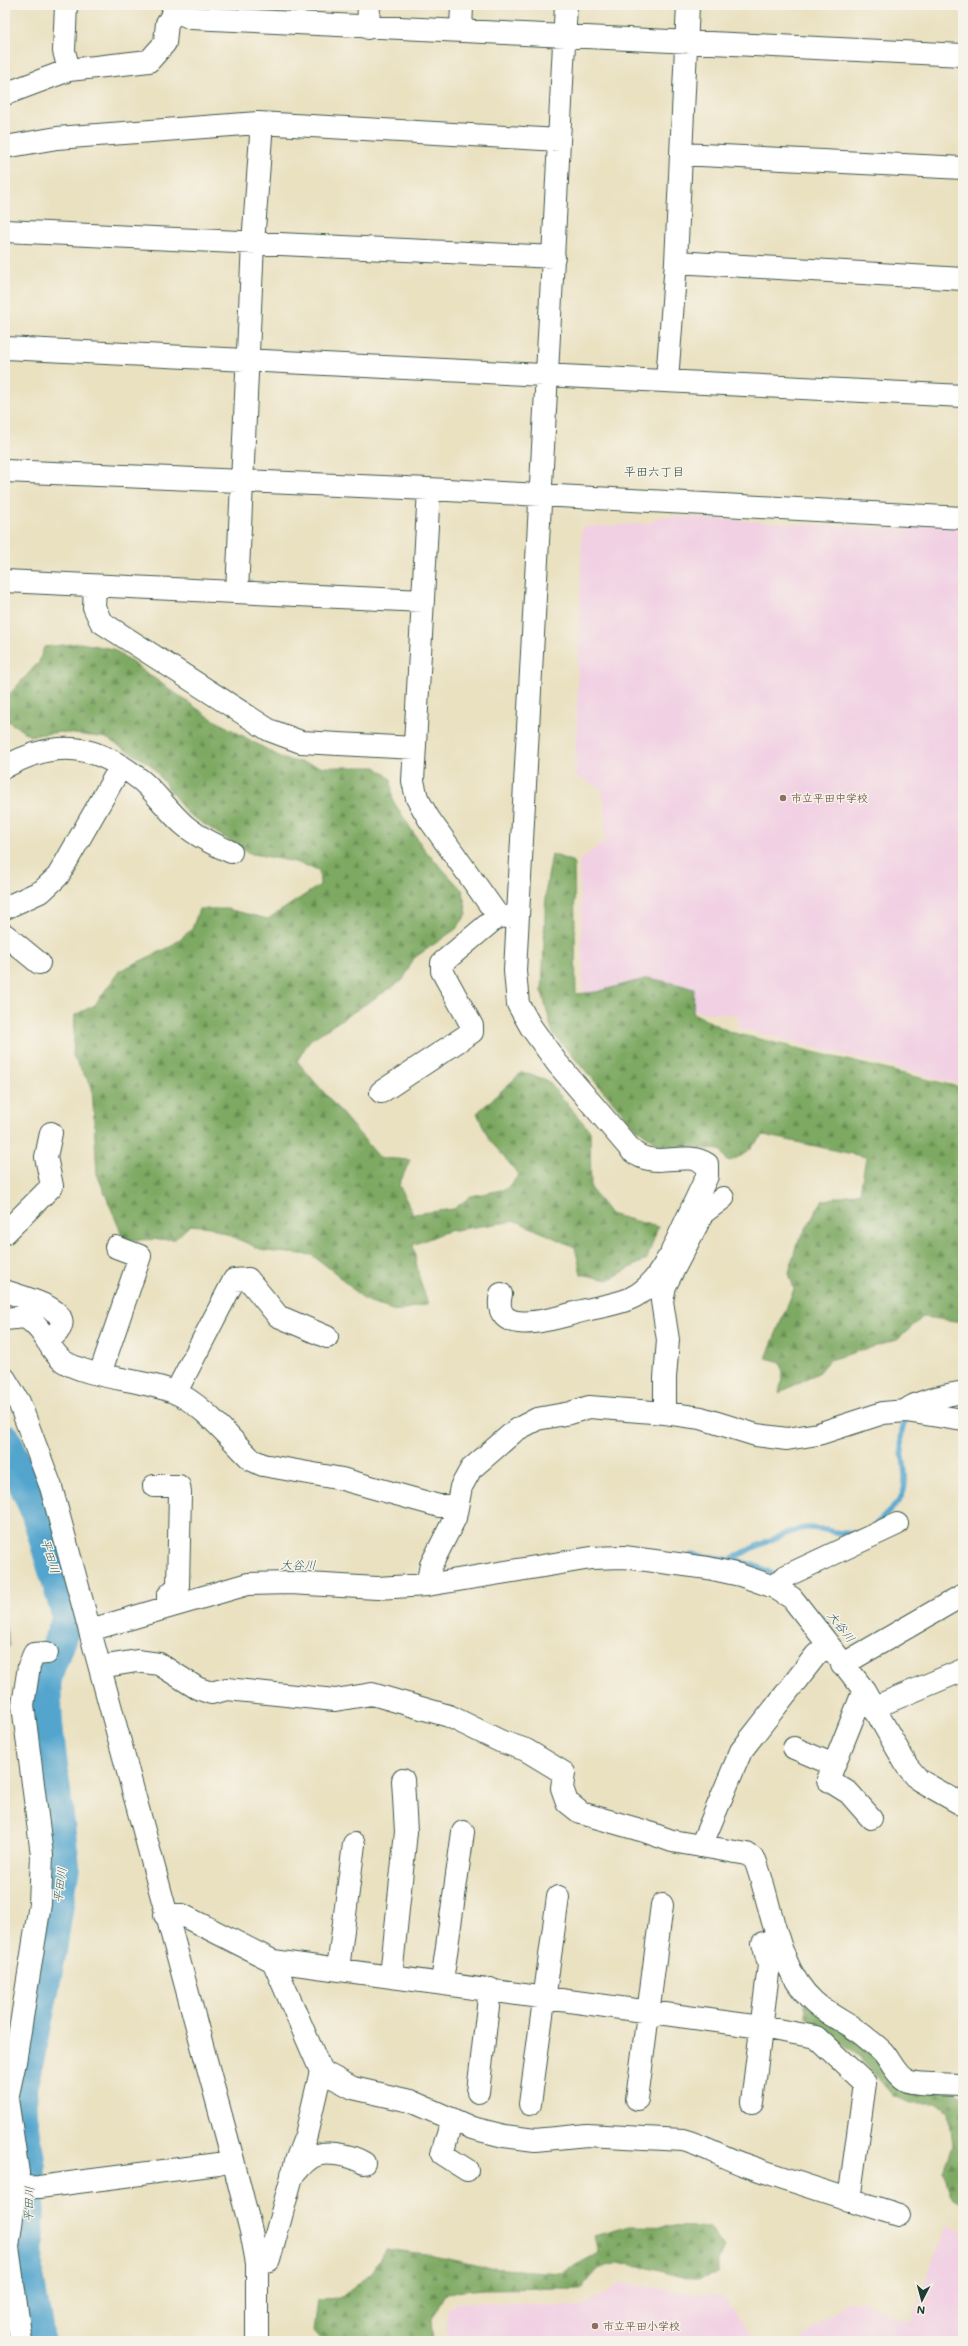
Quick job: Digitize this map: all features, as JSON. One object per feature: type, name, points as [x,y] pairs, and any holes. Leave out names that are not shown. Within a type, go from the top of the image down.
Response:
[{"type":"street","points":[[66,5],[64,51],[69,70]]},
{"type":"street","points":[[368,28],[369,5]]},
{"type":"street","points":[[460,31],[462,5]]},
{"type":"street","points":[[566,5],[548,374],[508,916],[518,1004],[531,1027],[557,1063],[632,1151],[641,1159],[697,1158],[707,1164],[707,1176],[676,1253],[665,1286],[662,1301],[668,1340],[664,1378],[666,1394],[665,1413]]},
{"type":"street","points":[[667,380],[676,262],[688,5]]},
{"type":"street","points":[[5,94],[69,70],[149,61],[165,43],[168,23],[174,8],[191,18],[269,13],[368,28],[686,40],[963,55]]},
{"type":"street","points":[[5,147],[57,138],[258,123],[559,140]]},
{"type":"street","points":[[237,592],[249,359],[253,243],[261,136],[258,123]]},
{"type":"street","points":[[681,154],[963,168]]},
{"type":"street","points":[[5,231],[554,257]]},
{"type":"street","points":[[676,262],[963,279]]},
{"type":"street","points":[[5,348],[249,359],[963,396]]},
{"type":"street","points":[[5,471],[429,489],[963,518]]},
{"type":"street","points":[[429,489],[415,748],[414,781],[417,798],[508,916]]},
{"type":"street","points":[[5,581],[423,601]]},
{"type":"street","points":[[95,586],[94,607],[101,622],[269,730],[301,742],[415,748]]},
{"type":"street","points":[[5,767],[39,752],[62,749],[84,750],[104,755],[142,781],[184,825],[210,842],[232,852]]},
{"type":"street","points":[[5,908],[42,891],[58,876],[122,766]]},
{"type":"street","points":[[380,1092],[472,1032],[472,1026],[442,971],[442,963],[508,916]]},
{"type":"street","points":[[5,935],[39,963]]},
{"type":"street","points":[[5,1233],[52,1186],[46,1157],[51,1133]]},
{"type":"street","points":[[501,1294],[498,1305],[503,1315],[510,1320],[524,1323],[542,1321],[630,1299],[648,1286],[676,1253],[704,1213],[723,1198]]},
{"type":"street","points":[[100,1374],[140,1256],[116,1247]]},
{"type":"street","points":[[176,1392],[234,1280],[248,1279],[278,1316],[327,1337]]},
{"type":"street","points":[[5,1291],[50,1306],[60,1314],[62,1323],[58,1334],[47,1341]]},
{"type":"street","points":[[5,1319],[26,1317],[37,1327],[54,1354],[64,1361],[100,1374],[144,1382],[176,1392],[194,1403],[252,1460],[263,1465],[342,1479],[438,1506],[457,1506]]},
{"type":"street","points":[[5,1379],[19,1402],[51,1487],[165,1915],[252,2230],[257,2263],[258,2341]]},
{"type":"street","points":[[906,1411],[911,1405],[922,1401],[946,1397],[955,1392],[963,1393]]},
{"type":"street","points":[[427,1584],[431,1565],[455,1518],[461,1487],[471,1469],[516,1430],[537,1419],[570,1413],[590,1407],[665,1413],[701,1418],[756,1435],[787,1439],[818,1434],[882,1413],[906,1411],[963,1420]]},
{"type":"street","points":[[154,1486],[179,1486],[180,1493],[178,1586],[168,1596],[168,1607]]},
{"type":"street","points":[[90,1630],[248,1584],[290,1583],[377,1588],[427,1584],[591,1558],[624,1557],[708,1568],[779,1582],[897,1524]]},
{"type":"street","points":[[779,1582],[828,1644],[849,1660],[877,1701],[907,1766],[919,1780],[963,1805]]},
{"type":"street","points":[[849,1660],[963,1595]]},
{"type":"street","points":[[701,1846],[741,1750],[816,1655],[828,1644]]},
{"type":"street","points":[[21,2341],[8,2247],[21,2187],[6,2099],[15,2062],[40,1904],[42,1855],[23,1705],[29,1666],[34,1654],[47,1653]]},
{"type":"street","points":[[100,1667],[137,1661],[159,1664],[197,1688],[211,1693],[227,1689],[335,1700],[372,1694],[422,1708],[449,1716],[500,1741],[526,1750],[564,1773],[562,1788],[567,1802],[581,1813],[644,1830],[672,1842],[746,1854],[756,1860],[768,1909],[785,1956],[799,1986],[813,2001],[827,2013],[861,2034],[882,2052],[898,2074],[909,2082],[963,2085]]},
{"type":"street","points":[[871,1818],[849,1793],[828,1780],[834,1765],[877,1701],[963,1670]]},
{"type":"street","points":[[794,1748],[834,1765]]},
{"type":"street","points":[[391,1976],[406,1832],[403,1780]]},
{"type":"street","points":[[442,1982],[463,1832]]},
{"type":"street","points":[[338,1969],[354,1844]]},
{"type":"street","points":[[530,2104],[558,1897]]},
{"type":"street","points":[[637,2099],[662,1905]]},
{"type":"street","points":[[165,1915],[182,1915],[273,1960],[544,1996],[761,2027],[816,2037],[865,2082],[848,2200]]},
{"type":"street","points":[[752,2102],[769,1964],[763,1943]]},
{"type":"street","points":[[273,1960],[321,2070],[352,2088],[410,2101],[472,2128],[504,2136],[534,2140],[587,2135],[683,2140],[696,2144],[735,2162],[830,2195],[900,2215]]},
{"type":"street","points":[[478,2092],[490,1989]]},
{"type":"street","points":[[257,2263],[269,2260],[292,2174],[306,2135],[321,2070]]},
{"type":"street","points":[[452,2119],[442,2154],[467,2170]]},
{"type":"street","points":[[292,2174],[295,2173],[308,2159],[320,2154],[355,2158],[364,2163]]},
{"type":"street","points":[[21,2187],[218,2164],[233,2160]]},
{"type":"shaded area","name":"市立平田中学校","points":[[662,516],[908,530],[910,522],[963,526],[963,1085],[739,1028],[738,1015],[584,1001],[579,861],[605,841],[605,808],[601,788],[575,776],[582,527],[649,523]]},
{"type":"shaded area","points":[[947,2224],[963,2231],[963,2341],[799,2341],[848,2302],[864,2301],[889,2315],[910,2323]]},
{"type":"shaded area","name":"市立平田小学校","points":[[622,2283],[723,2297],[755,2341],[447,2341],[447,2311],[456,2302],[584,2306]]},
{"type":"green space","points":[[81,643],[113,649],[209,717],[284,759],[325,767],[376,767],[391,779],[393,801],[424,849],[463,891],[467,914],[456,929],[414,958],[403,980],[310,1040],[297,1061],[380,1158],[410,1160],[399,1185],[413,1214],[454,1209],[471,1196],[506,1189],[519,1175],[489,1139],[477,1113],[522,1072],[547,1080],[590,1131],[591,1189],[610,1214],[658,1227],[647,1259],[608,1280],[581,1274],[575,1247],[516,1221],[448,1231],[413,1245],[419,1277],[428,1304],[395,1311],[363,1299],[338,1275],[312,1255],[265,1251],[210,1227],[190,1225],[175,1239],[124,1240],[97,1174],[92,1087],[73,1057],[75,1015],[95,1005],[119,971],[170,947],[192,929],[199,909],[227,909],[268,919],[320,885],[319,870],[295,862],[248,853],[187,813],[151,765],[106,738],[59,732],[30,736],[5,719],[5,699],[39,662],[44,647]]},
{"type":"green space","points":[[552,854],[574,862],[576,994],[596,992],[648,978],[677,984],[694,989],[693,1013],[730,1032],[963,1088],[963,1322],[923,1317],[897,1340],[829,1360],[818,1373],[779,1393],[783,1373],[781,1362],[766,1358],[794,1289],[789,1273],[796,1246],[822,1201],[860,1192],[866,1157],[764,1135],[745,1154],[728,1162],[721,1150],[659,1145],[636,1128],[553,1034],[542,992],[546,888]]},
{"type":"green space","points":[[5,1626],[10,1645],[5,1651]]},
{"type":"green space","points":[[805,2005],[838,2024],[882,2064],[956,2092],[963,2097],[963,2203],[951,2196],[943,2171],[952,2145],[948,2113],[936,2103],[911,2103],[893,2096],[861,2058],[806,2017]]},
{"type":"green space","points":[[629,2226],[708,2227],[725,2248],[718,2259],[718,2274],[700,2279],[694,2279],[649,2268],[617,2264],[603,2267],[592,2275],[583,2288],[483,2289],[446,2293],[431,2320],[433,2341],[323,2341],[314,2331],[318,2300],[339,2299],[371,2274],[386,2249],[425,2254],[489,2268],[561,2273],[598,2253],[594,2236]]},
{"type":"waterway","points":[[876,1524],[896,1504],[904,1490],[905,1472],[901,1435],[903,1426],[908,1417]]},
{"type":"waterway","name":"平田川","points":[[5,1439],[36,1511],[68,1617],[45,1679],[47,1725],[64,1866],[50,1955],[33,2040],[21,2087],[22,2115],[30,2167],[27,2270],[38,2333],[38,2341]]},
{"type":"waterway","points":[[732,1559],[769,1541],[800,1529],[813,1528],[849,1534],[856,1533]]},
{"type":"waterway","name":"大谷川","points":[[691,1555],[736,1561],[758,1567],[778,1578]]},
{"type":"waterway","name":"大谷川","points":[[820,1616],[834,1634]]},
{"type":"place","name":"市立平田中学校","points":[[783,798]]},
{"type":"place","name":"市立平田小学校","points":[[595,2326]]},
{"type":"district","name":"平田六丁目","points":[[654,472]]}]
